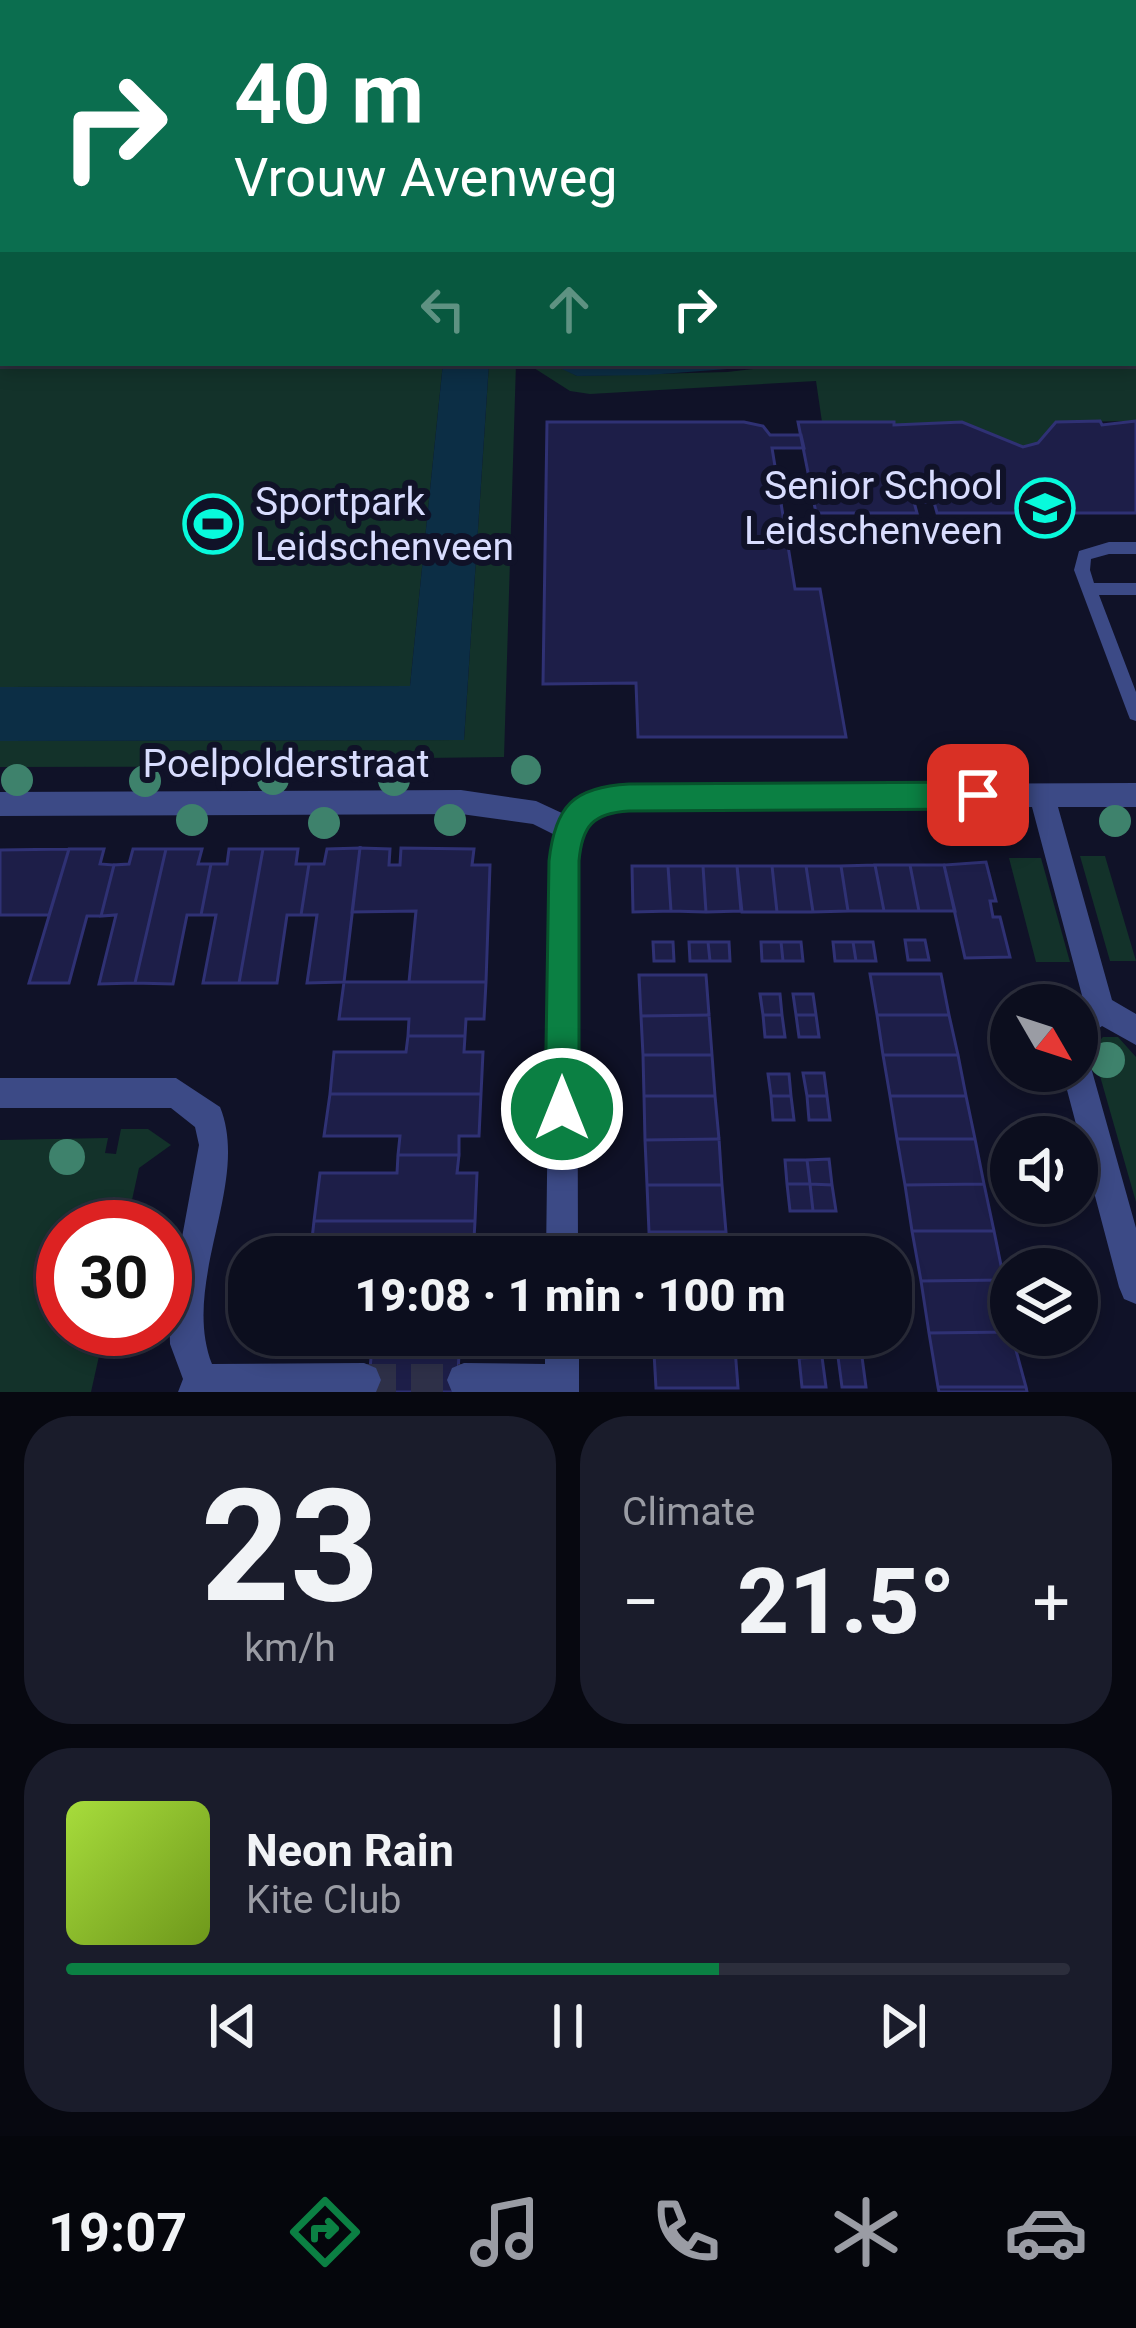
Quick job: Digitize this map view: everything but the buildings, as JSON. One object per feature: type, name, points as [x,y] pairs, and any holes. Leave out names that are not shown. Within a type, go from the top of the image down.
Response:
[{"type":"street","points":[[1042,795],[1100,1009],[1136,1030]]},
{"type":"street","points":[[562,1236],[567,829],[581,811],[602,799],[1136,795]]},
{"type":"street","name":"Poelpolderstraat","points":[[0,804],[461,802],[536,813],[567,829]]},
{"type":"street","points":[[1082,1092],[1136,1287]]},
{"type":"street","points":[[0,1093],[176,1093],[209,1118],[214,1145],[186,1308],[187,1344],[198,1386],[364,1380]]},
{"type":"street","points":[[464,1380],[562,1387],[562,1356]]},
{"type":"lane","points":[[1136,548],[1109,548],[1084,555],[1082,570],[1136,715]]},
{"type":"lane","points":[[1088,589],[1136,589]]},
{"type":"green space","name":"Sportpark Leidschenveen","points":[[0,366],[443,366],[410,686],[0,687]]},
{"type":"green space","points":[[489,366],[516,366],[504,757],[424,758],[418,766],[0,767],[0,741],[464,740]]},
{"type":"green space","points":[[534,366],[558,366],[577,376],[780,366],[1136,366],[1136,421],[1056,422],[1038,443],[1028,447],[963,422],[822,422],[816,381],[590,394],[570,391]]},
{"type":"green space","points":[[1080,856],[1105,856],[1136,961],[1110,961]]},
{"type":"green space","points":[[1009,858],[1041,858],[1070,962],[1036,962]]},
{"type":"green space","points":[[1103,1037],[1118,1037],[1136,1057],[1136,1202],[1098,1069],[1098,1042]]},
{"type":"green space","points":[[121,1129],[148,1129],[171,1145],[139,1168],[132,1200],[36,1200],[36,1356],[99,1356],[91,1392],[0,1392],[0,1140],[108,1138],[105,1153],[116,1154]]},
{"type":"water","points":[[443,366],[489,366],[464,740],[0,741],[0,687],[410,686]]},
{"type":"water","points":[[555,366],[766,366],[648,375],[577,376]]},
{"type":"tunnel","points":[[364,1380],[464,1380]]},
{"type":"place","name":"Senior School Leidschenveen","points":[[1045,508]]},
{"type":"place","name":"Sportpark Leidschenveen","points":[[213,524]]},
{"type":"route","points":[[562,1109],[564,861],[567,829],[581,811],[602,799],[629,797],[978,795]]}]
